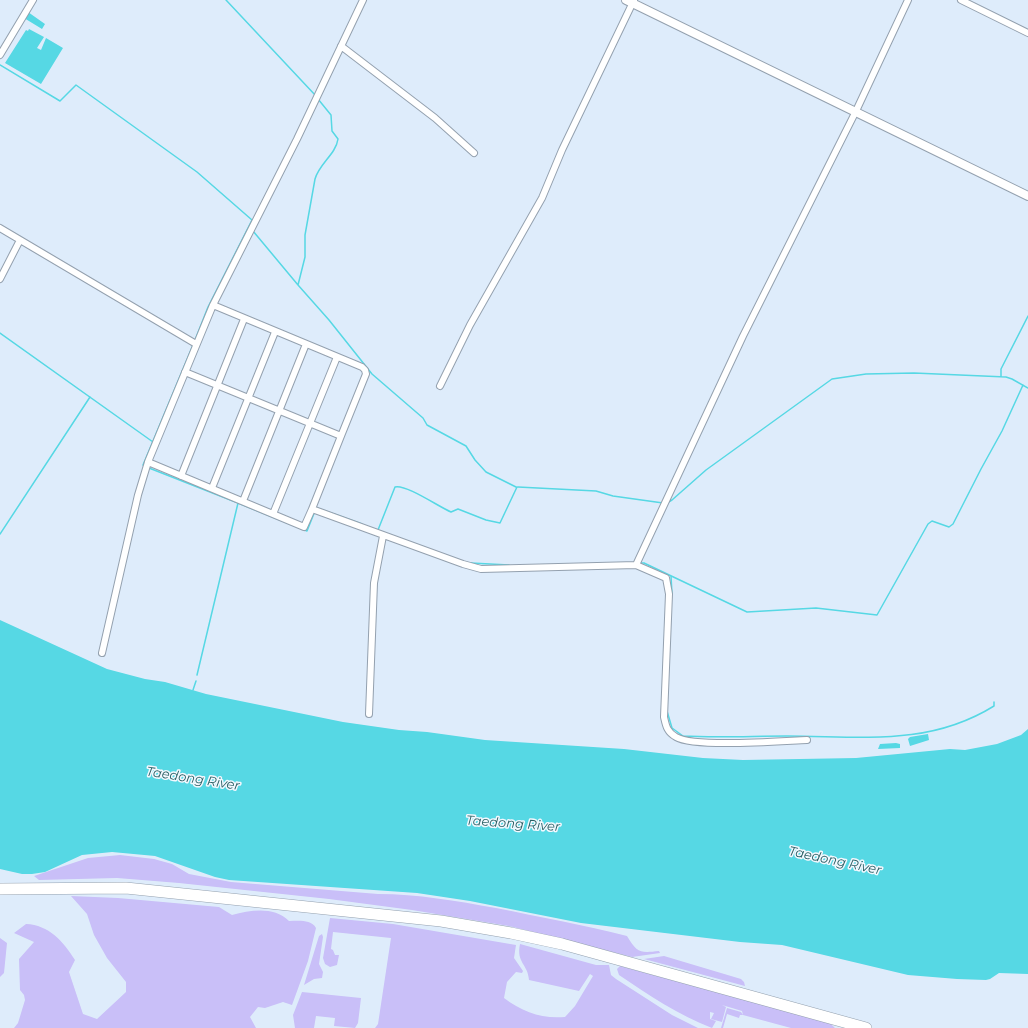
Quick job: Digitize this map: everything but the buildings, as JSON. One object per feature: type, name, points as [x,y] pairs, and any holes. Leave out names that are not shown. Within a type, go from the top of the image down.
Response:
[{"type":"highway","points":[[0,889],[126,888],[391,916],[496,930],[676,974],[866,1028]]},
{"type":"street","points":[[0,55],[33,0]]},
{"type":"street","points":[[102,653],[124,553],[148,462],[213,305],[363,0]]},
{"type":"street","points":[[636,565],[743,336],[856,111],[908,0]]},
{"type":"street","points":[[961,0],[1028,33]]},
{"type":"street","points":[[440,386],[470,325],[542,198],[562,150],[631,1],[1028,196]]},
{"type":"street","points":[[341,46],[435,118],[474,153]]},
{"type":"street","points":[[0,228],[196,344]]},
{"type":"street","points":[[0,279],[20,240]]},
{"type":"street","points":[[148,462],[304,527],[312,509],[366,374],[365,370],[362,367],[213,305]]},
{"type":"street","points":[[180,476],[244,319]]},
{"type":"street","points":[[212,488],[275,332]]},
{"type":"street","points":[[243,501],[306,344]]},
{"type":"street","points":[[273,514],[337,357]]},
{"type":"street","points":[[185,372],[341,436]]},
{"type":"street","points":[[312,509],[383,536],[481,569],[636,565],[666,578],[669,594],[664,717],[667,730],[675,737],[694,742],[807,740]]},
{"type":"street","points":[[369,714],[374,583],[383,536]]},
{"type":"shaded area","points":[[120,855],[154,859],[172,864],[189,874],[231,882],[452,900],[627,936],[634,946],[640,951],[659,951],[660,953],[632,957],[509,926],[412,910],[329,899],[117,878],[39,880],[34,876],[88,858]]},
{"type":"shaded area","points":[[71,896],[118,898],[219,907],[232,915],[262,910],[276,913],[289,921],[311,923],[316,928],[308,961],[292,1005],[283,1002],[265,1008],[258,1007],[250,1017],[256,1028],[14,1028],[18,1023],[25,1000],[24,995],[20,990],[19,959],[34,942],[14,933],[26,924],[42,927],[55,935],[66,946],[75,960],[69,972],[83,1014],[97,1019],[126,992],[126,982],[107,958],[94,935],[87,914]]},
{"type":"shaded area","points":[[330,918],[393,924],[516,945],[514,958],[523,971],[522,973],[516,972],[507,982],[504,998],[525,1011],[540,1016],[565,1017],[575,1006],[593,976],[590,974],[579,991],[529,980],[527,970],[521,960],[519,950],[520,944],[596,965],[609,965],[611,975],[616,979],[672,1015],[698,1028],[375,1028],[378,1024],[391,938],[333,932],[331,949],[335,955],[339,955],[337,965],[330,967],[325,964],[323,958]]},
{"type":"shaded area","points":[[322,934],[323,937],[319,964],[323,972],[322,978],[314,979],[304,985],[319,936]]},
{"type":"shaded area","points":[[0,938],[7,943],[4,973],[0,977]]},
{"type":"shaded area","points":[[664,956],[741,979],[745,986],[644,959]]},
{"type":"shaded area","points":[[620,966],[830,1023],[835,1028],[791,1028],[743,1015],[742,1011],[722,1005],[726,1007],[722,1022],[711,1019],[714,1013],[710,1012],[710,1019],[716,1021],[712,1028],[676,1011],[619,975],[617,969]]},
{"type":"shaded area","points":[[302,992],[361,998],[358,1023],[355,1028],[334,1026],[335,1018],[316,1016],[314,1028],[295,1028],[293,1015]]},
{"type":"shaded area","points":[[727,1008],[741,1012],[743,1015],[740,1015],[739,1018],[727,1014],[723,1028],[721,1028]]},
{"type":"water","points":[[28,12],[45,24],[42,29],[24,18]]},
{"type":"water","points":[[29,29],[44,37],[37,48],[41,50],[46,38],[63,48],[41,84],[5,63],[26,30],[28,31]]},
{"type":"water","name":"Taedong River","points":[[0,620],[107,669],[145,679],[165,682],[206,694],[343,722],[485,740],[624,749],[703,758],[743,760],[856,758],[950,749],[965,750],[997,744],[1021,735],[1028,729],[1028,974],[999,973],[986,980],[908,975],[782,945],[740,942],[581,923],[470,901],[417,893],[229,880],[215,877],[155,856],[112,852],[82,855],[45,872],[32,874],[22,874],[0,869]]},
{"type":"water","points":[[928,734],[929,740],[910,746],[908,739],[910,737]]},
{"type":"water","points":[[880,744],[900,744],[900,748],[878,749]]},
{"type":"waterway","points":[[226,0],[316,96]]},
{"type":"waterway","points":[[0,65],[60,101],[76,85],[197,172],[252,220],[208,307],[195,340]]},
{"type":"waterway","points":[[318,99],[331,115],[332,131],[338,139],[337,144],[315,179],[305,235],[305,257],[298,285],[329,320],[372,374],[423,418],[427,425],[466,446],[475,460],[486,472],[516,487]]},
{"type":"waterway","points":[[253,231],[298,285]]},
{"type":"waterway","points":[[1001,377],[1001,369],[1028,316]]},
{"type":"waterway","points":[[0,333],[153,442]]},
{"type":"waterway","points":[[146,466],[143,465],[193,345]]},
{"type":"waterway","points":[[667,503],[706,470],[832,379],[866,374],[914,373],[1006,377],[1028,388]]},
{"type":"waterway","points":[[639,563],[644,563],[747,612],[816,608],[877,615],[928,524],[932,521],[949,527],[953,524],[1002,431],[1023,385]]},
{"type":"waterway","points":[[0,534],[90,397]]},
{"type":"waterway","points":[[149,468],[238,503],[197,675]]},
{"type":"waterway","points":[[378,530],[395,487],[400,487],[414,492],[451,512],[458,509],[486,520],[500,523],[517,487]]},
{"type":"waterway","points":[[518,487],[596,491],[613,496],[663,503]]},
{"type":"waterway","points":[[238,503],[307,531],[315,511]]},
{"type":"waterway","points":[[317,508],[362,524]]},
{"type":"waterway","points":[[471,563],[509,565]]},
{"type":"waterway","points":[[671,576],[672,594]]},
{"type":"waterway","points":[[193,690],[196,681]]},
{"type":"waterway","points":[[667,711],[672,728],[683,736],[867,737],[919,734],[944,728],[969,719],[994,706],[994,702]]}]
